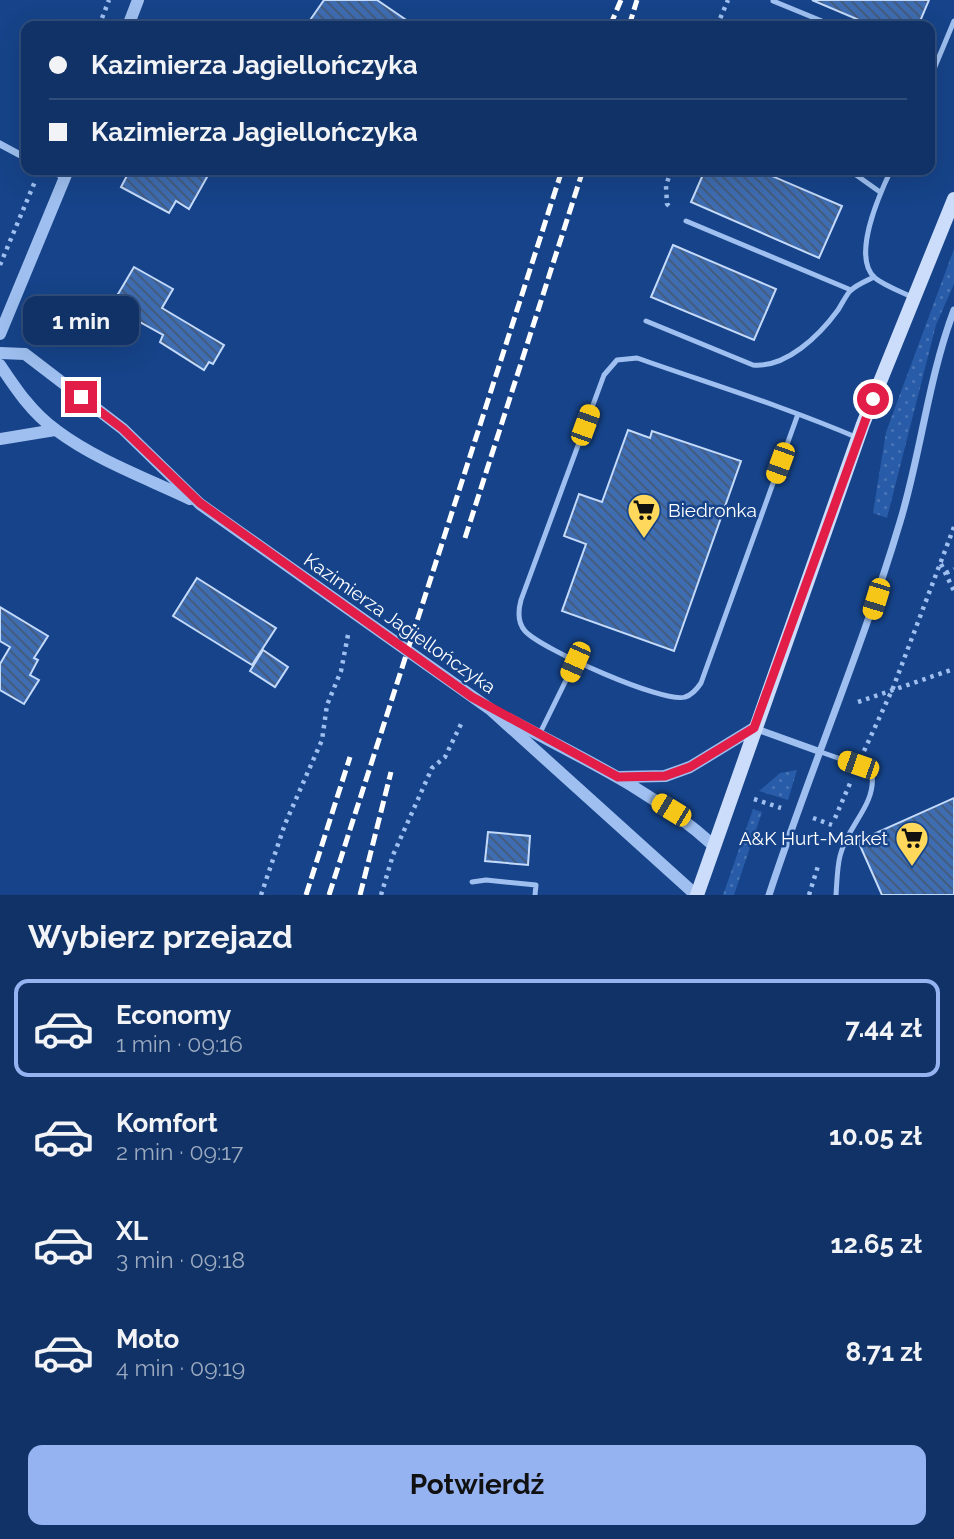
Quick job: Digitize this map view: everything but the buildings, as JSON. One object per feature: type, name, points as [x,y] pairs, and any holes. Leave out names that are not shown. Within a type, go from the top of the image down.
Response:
[{"type":"main road","name":"Kazimierza Jagiellończyka","points":[[696,895],[858,438],[954,200]]},
{"type":"street","points":[[130,21],[138,0]]},
{"type":"street","points":[[0,144],[21,155]]},
{"type":"street","points":[[0,334],[67,175]]},
{"type":"street","points":[[769,895],[818,751],[871,614],[901,520],[954,310]]},
{"type":"street","name":"Kazimierza Jagiellończyka","points":[[0,353],[25,354],[123,429],[200,503],[490,709],[696,895]]},
{"type":"street","name":"Kazimierza Jagiellończyka","points":[[0,365],[21,397],[55,430],[94,453],[200,503]]},
{"type":"street","points":[[0,439],[55,430]]},
{"type":"street","points":[[490,709],[618,777],[671,810],[713,845]]},
{"type":"street","points":[[618,777],[665,776],[690,767],[754,728],[818,751]]},
{"type":"lane","points":[[774,1],[822,21]]},
{"type":"lane","points":[[935,61],[954,21]]},
{"type":"lane","points":[[856,175],[880,192]]},
{"type":"lane","points":[[888,175],[869,226],[866,260],[874,277],[914,298]]},
{"type":"lane","points":[[686,221],[851,290]]},
{"type":"lane","points":[[646,321],[753,365],[769,366],[787,358],[813,337],[836,313],[851,290],[874,277]]},
{"type":"lane","points":[[797,414],[701,683],[694,692],[686,697],[666,696],[575,662],[524,631],[518,610],[609,366],[626,357],[637,358],[797,414],[858,438]]},
{"type":"lane","points":[[539,735],[575,662]]},
{"type":"lane","points":[[818,751],[858,765],[872,775],[874,789],[851,828],[840,856],[836,895]]},
{"type":"lane","points":[[471,882],[486,880],[536,885],[535,895]]},
{"type":"path","points":[[101,21],[109,0]]},
{"type":"path","points":[[719,21],[728,0]]},
{"type":"path","points":[[0,265],[37,175]]},
{"type":"path","points":[[669,175],[666,186],[667,204],[686,221]]},
{"type":"path","points":[[829,833],[893,688],[954,527]]},
{"type":"path","points":[[941,564],[954,592]]},
{"type":"path","points":[[946,573],[954,569]]},
{"type":"path","points":[[261,895],[285,824],[322,740],[327,705],[341,671],[348,635]]},
{"type":"path","points":[[839,694],[858,702],[954,668]]},
{"type":"path","points":[[381,895],[393,855],[432,768],[445,757],[463,720]]},
{"type":"path","points":[[809,895],[819,862]]},
{"type":"shaded area","points":[[954,249],[954,284],[936,325],[887,518],[873,513],[886,432]]},
{"type":"shaded area","points":[[797,770],[788,800],[759,791],[780,773]]},
{"type":"shaded area","points":[[753,809],[762,812],[734,895],[723,895]]},
{"type":"railway","points":[[612,21],[621,0]]},
{"type":"railway","points":[[631,21],[637,0]]},
{"type":"railway","points":[[329,895],[560,175]]},
{"type":"railway","points":[[465,538],[581,175]]},
{"type":"railway","points":[[306,895],[350,757]]},
{"type":"railway","points":[[360,895],[391,772]]},
{"type":"place","name":"Biedronka","points":[[644,540]]},
{"type":"place","name":"A&K Hurt-Market","points":[[912,868]]},
{"type":"route","points":[[81,397],[123,429],[200,503],[472,697],[618,777],[665,776],[690,767],[708,759],[754,728],[873,399]]}]
